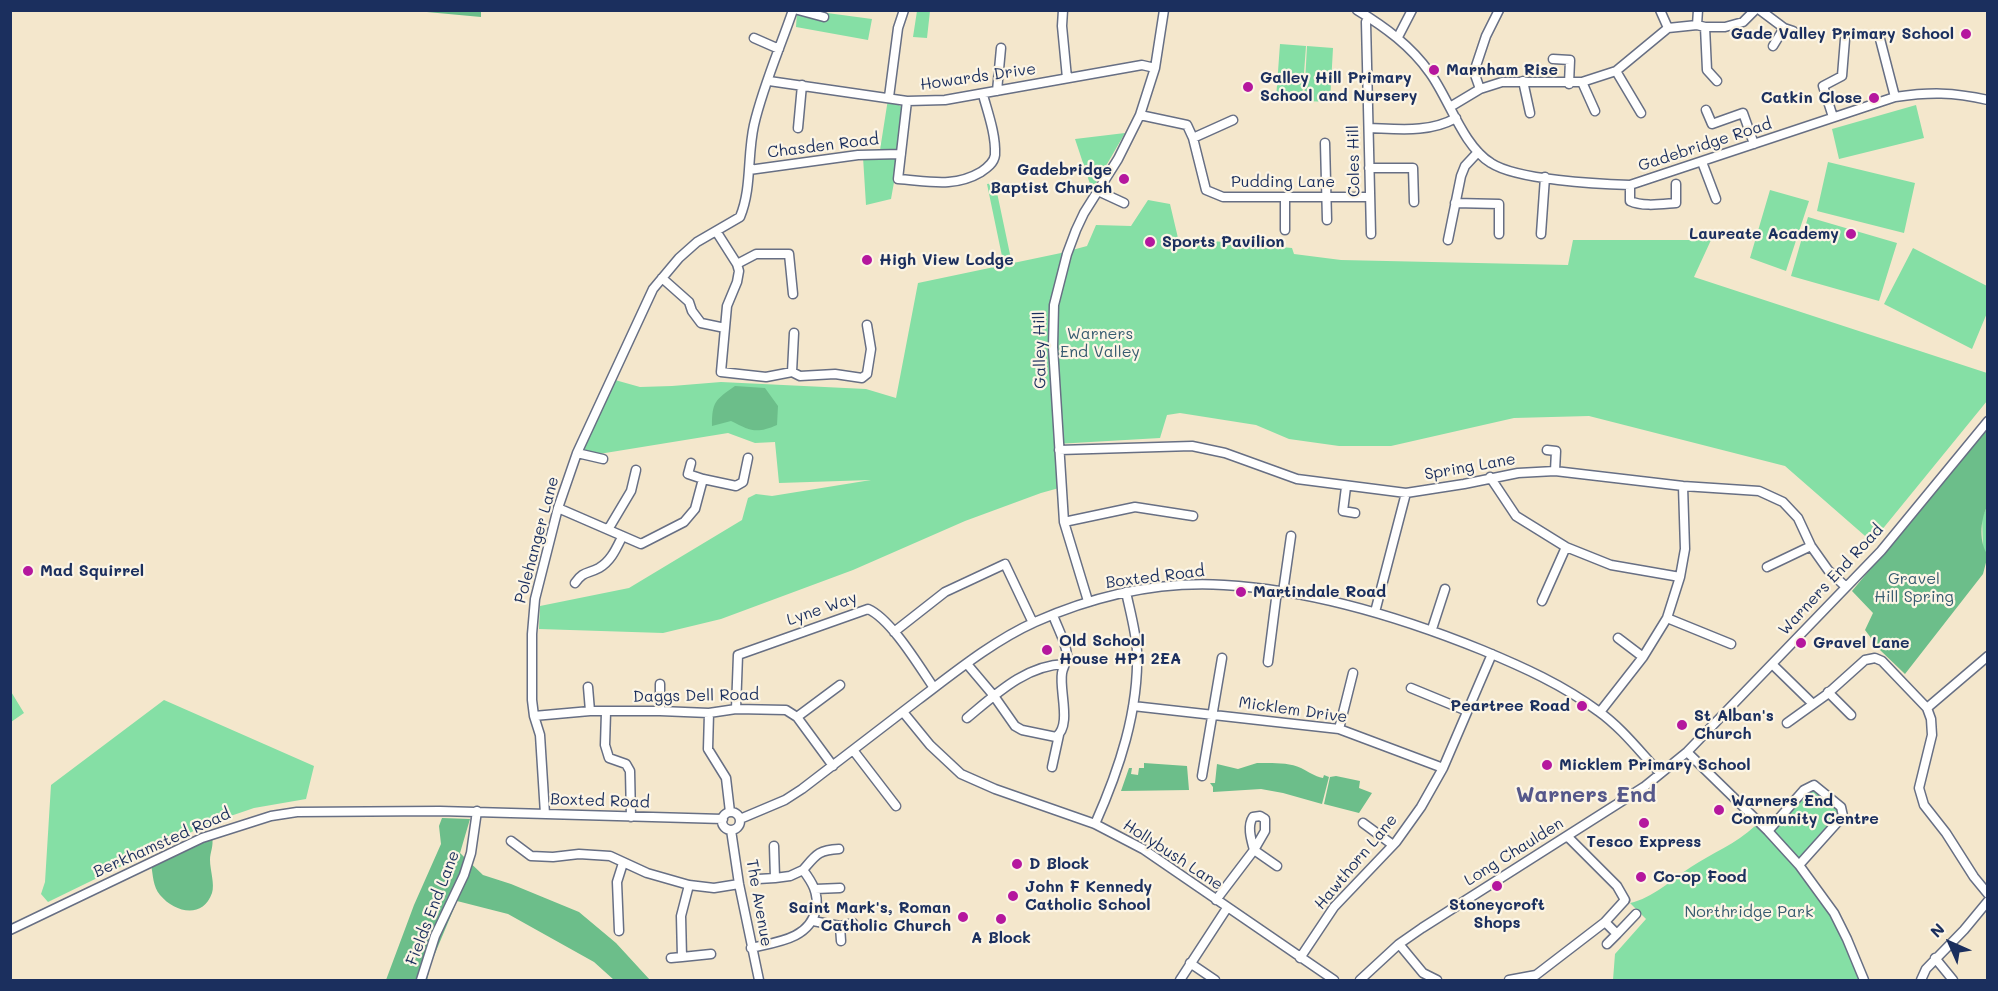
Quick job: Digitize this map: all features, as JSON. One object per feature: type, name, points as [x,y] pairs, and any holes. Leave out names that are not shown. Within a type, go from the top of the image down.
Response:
[{"type":"street","name":"Polehanger Lane","points":[[545,814],[540,735],[532,700],[532,634],[535,599],[558,508],[577,453],[646,301],[662,278],[697,242],[740,217],[748,191],[751,140],[755,121],[793,10]]},
{"type":"street","points":[[798,10],[824,17]]},
{"type":"street","points":[[889,97],[898,28],[904,10]]},
{"type":"street","points":[[1063,10],[1062,26],[1067,78]]},
{"type":"street","name":"Galley Hill","points":[[1088,601],[1065,522],[1053,347],[1054,304],[1070,246],[1084,213],[1123,149],[1140,115],[1155,68],[1164,10]]},
{"type":"street","name":"Gadebridge Road","points":[[1358,10],[1398,37],[1430,72],[1478,152],[1490,163],[1510,172],[1600,184],[1630,185],[1894,97],[1928,93],[1958,93],[1988,100]]},
{"type":"street","points":[[1398,37],[1412,10]]},
{"type":"street","points":[[1480,89],[1474,72],[1486,36],[1499,10]]},
{"type":"street","points":[[1660,10],[1668,28]]},
{"type":"street","points":[[1698,10],[1707,70],[1717,81]]},
{"type":"street","points":[[1450,107],[1480,89],[1502,82],[1569,84],[1582,82],[1616,71],[1668,28],[1725,27],[1743,22],[1758,10],[1789,29],[1773,45]]},
{"type":"street","name":"Coles Hill","points":[[1368,17],[1366,22],[1371,234]]},
{"type":"street","points":[[754,38],[779,49]]},
{"type":"street","points":[[1833,117],[1822,86],[1842,76],[1845,39]]},
{"type":"street","points":[[1880,39],[1894,97]]},
{"type":"street","points":[[997,92],[1001,48]]},
{"type":"street","points":[[1553,60],[1570,60],[1569,84]]},
{"type":"street","name":"Howards Drive","points":[[769,81],[907,101],[945,100],[1142,65],[1155,68]]},
{"type":"street","points":[[1616,71],[1641,113]]},
{"type":"street","points":[[1523,81],[1530,113]]},
{"type":"street","points":[[1582,82],[1595,111]]},
{"type":"street","points":[[798,128],[802,85]]},
{"type":"street","points":[[907,101],[898,179],[952,184],[972,177],[990,166],[995,157],[991,124],[983,94]]},
{"type":"street","points":[[1706,110],[1712,124],[1743,113],[1754,144]]},
{"type":"street","points":[[1140,115],[1187,125],[1193,138],[1233,120]]},
{"type":"street","points":[[1369,128],[1434,127],[1456,118]]},
{"type":"street","name":"Pudding Lane","points":[[1193,138],[1206,190],[1223,196],[1369,197]]},
{"type":"street","points":[[1325,143],[1328,220]]},
{"type":"street","points":[[1448,240],[1461,176],[1478,152]]},
{"type":"street","name":"Chasden Road","points":[[749,170],[858,155],[901,154]]},
{"type":"street","points":[[1702,162],[1716,199]]},
{"type":"street","points":[[1369,168],[1413,168],[1414,202]]},
{"type":"street","points":[[1541,234],[1545,177]]},
{"type":"street","points":[[1630,185],[1630,201],[1634,203],[1676,203],[1676,184]]},
{"type":"street","points":[[1098,191],[1124,203]]},
{"type":"street","points":[[1285,198],[1285,230]]},
{"type":"street","points":[[1455,203],[1499,204],[1498,234]]},
{"type":"street","points":[[716,231],[739,271],[727,306],[721,372],[766,378],[792,372],[800,376],[835,374],[862,378],[867,374],[872,349],[867,325]]},
{"type":"street","points":[[737,264],[756,254],[789,254],[793,294]]},
{"type":"street","points":[[662,278],[689,302],[700,323],[725,328]]},
{"type":"street","points":[[792,372],[794,333]]},
{"type":"street","name":"Warners End Road","points":[[1688,752],[1881,551],[1988,421]]},
{"type":"street","name":"Spring Lane","points":[[1059,450],[1192,446],[1226,453],[1297,479],[1406,493],[1464,484],[1490,477],[1555,471],[1683,486],[1759,491],[1783,502],[1798,518],[1811,546],[1828,570],[1846,587]]},
{"type":"street","points":[[1547,450],[1556,451],[1555,471]]},
{"type":"street","points":[[577,453],[603,459]]},
{"type":"street","points":[[691,463],[688,474],[736,486],[743,482],[748,458]]},
{"type":"street","points":[[609,528],[631,491],[636,470]]},
{"type":"street","points":[[1490,477],[1516,516],[1566,548],[1611,565],[1680,577]]},
{"type":"street","points":[[558,508],[609,528],[622,537],[641,544],[684,522],[695,509],[703,479]]},
{"type":"street","points":[[1600,712],[1643,657],[1667,618],[1680,577],[1685,549],[1683,486]]},
{"type":"street","points":[[1346,487],[1343,511],[1355,513]]},
{"type":"street","points":[[1375,612],[1406,493]]},
{"type":"street","points":[[1065,522],[1136,507],[1193,516]]},
{"type":"street","points":[[1268,662],[1291,536]]},
{"type":"street","points":[[575,583],[580,575],[599,568],[610,560],[622,537]]},
{"type":"street","points":[[1767,567],[1811,546]]},
{"type":"street","points":[[1542,601],[1566,548]]},
{"type":"street","points":[[894,632],[945,592],[1005,564],[1033,623]]},
{"type":"street","name":"Boxted Road","points":[[731,830],[738,826],[740,819],[785,800],[988,649],[1033,623],[1088,601],[1126,592],[1176,586],[1223,585],[1280,592],[1375,612],[1432,629],[1528,669],[1556,684],[1600,712],[1621,730],[1660,773]]},
{"type":"street","points":[[1432,629],[1445,589]]},
{"type":"street","points":[[1095,824],[1110,792],[1133,706],[1137,650],[1126,592]]},
{"type":"street","name":"Lyne Way","points":[[736,709],[738,655],[868,609],[878,613],[894,632],[934,688]]},
{"type":"street","points":[[1052,766],[1063,723],[1062,674],[1066,652],[1053,615]]},
{"type":"street","points":[[1667,618],[1731,644]]},
{"type":"street","points":[[1618,638],[1643,657]]},
{"type":"street","name":"Hawthorn Lane","points":[[1300,958],[1335,907],[1393,845],[1421,807],[1443,768],[1492,654]]},
{"type":"street","points":[[1927,708],[1982,659],[1988,657]]},
{"type":"street","points":[[1202,776],[1222,658]]},
{"type":"street","points":[[1787,723],[1865,660],[1875,658],[1882,661],[1927,708],[1931,719],[1932,735],[1919,788],[1924,805],[1947,832],[1974,877],[1988,894]]},
{"type":"street","points":[[967,664],[1015,726],[1053,738],[1059,735]]},
{"type":"street","points":[[967,718],[1030,671],[1065,664]]},
{"type":"street","points":[[1772,664],[1813,704]]},
{"type":"street","points":[[1339,729],[1353,673]]},
{"type":"street","points":[[660,684],[660,711]]},
{"type":"street","points":[[832,766],[798,717],[840,685]]},
{"type":"street","points":[[588,687],[590,711]]},
{"type":"street","points":[[1412,688],[1467,711]]},
{"type":"street","points":[[1828,692],[1851,715]]},
{"type":"street","name":"Micklem Drive","points":[[1133,706],[1339,729],[1443,768]]},
{"type":"street","name":"Daggs Dell Road","points":[[534,716],[590,711],[709,712],[736,709],[786,710],[798,717]]},
{"type":"street","points":[[606,712],[605,745],[609,758],[626,764],[630,771],[631,817]]},
{"type":"street","points":[[709,712],[708,749],[726,778],[730,812]]},
{"type":"street","name":"Hollybush Lane","points":[[903,712],[930,745],[962,774],[995,789],[1095,824],[1143,849],[1334,981]]},
{"type":"street","points":[[853,750],[896,806]]},
{"type":"street","points":[[1688,752],[1799,865],[1834,913],[1864,981]]},
{"type":"street","name":"Long Chaulden","points":[[1360,981],[1399,944],[1644,787],[1688,752]]},
{"type":"street","points":[[1768,831],[1804,790],[1814,785],[1841,807],[1843,816],[1799,865]]},
{"type":"street","name":"Boxted Road","points":[[477,811],[723,819]]},
{"type":"street","name":"Berkhamsted Road","points":[[10,930],[202,838],[271,816],[297,812],[477,811]]},
{"type":"street","name":"Fields End Lane","points":[[421,981],[435,936],[464,875],[471,853],[477,811]]},
{"type":"street","points":[[731,830],[726,828],[723,819],[725,814],[735,813],[740,819]]},
{"type":"street","points":[[1363,823],[1393,845]]},
{"type":"street","name":"The Avenue","points":[[731,830],[739,884],[759,981]]},
{"type":"street","points":[[1509,981],[1536,975],[1605,922],[1625,900],[1617,886],[1567,836]]},
{"type":"street","points":[[511,841],[531,856],[554,857],[579,854],[610,856],[647,873],[688,885],[714,888],[739,884]]},
{"type":"street","points":[[774,846],[775,878]]},
{"type":"street","points":[[758,879],[790,876],[803,870],[818,853],[839,849]]},
{"type":"street","points":[[1216,900],[1254,850],[1277,866]]},
{"type":"street","points":[[619,931],[617,882],[623,863]]},
{"type":"street","points":[[751,948],[790,938],[801,933],[813,921],[817,905],[815,890],[803,870]]},
{"type":"street","points":[[682,957],[681,916],[688,885]]},
{"type":"street","points":[[815,890],[840,888]]},
{"type":"street","points":[[1922,981],[1926,969],[1935,958],[1964,930],[1988,901]]},
{"type":"street","points":[[1180,981],[1227,908]]},
{"type":"street","points":[[1607,944],[1636,914]]},
{"type":"street","points":[[813,921],[840,926],[853,923]]},
{"type":"street","points":[[1605,922],[1617,934]]},
{"type":"street","points":[[840,926],[841,941]]},
{"type":"street","points":[[1399,944],[1422,976],[1437,981]]},
{"type":"street","points":[[670,958],[711,954]]},
{"type":"street","points":[[1935,958],[1953,981]]},
{"type":"street","points":[[1190,963],[1215,981]]},
{"type":"green space","points":[[416,11],[481,11],[481,17]]},
{"type":"green space","points":[[797,11],[872,19],[868,40],[796,27]]},
{"type":"green space","points":[[917,11],[930,11],[927,38],[913,37]]},
{"type":"green space","points":[[1280,44],[1306,46],[1302,100],[1276,99]]},
{"type":"green space","points":[[1307,46],[1333,48],[1330,102],[1304,101]]},
{"type":"green space","points":[[888,99],[902,107],[898,151],[880,150]]},
{"type":"green space","points":[[1916,105],[1924,138],[1839,159],[1832,129]]},
{"type":"green space","points":[[1125,133],[1092,190],[1075,139]]},
{"type":"green space","points":[[863,157],[888,157],[898,160],[891,199],[866,205]]},
{"type":"green space","points":[[1828,162],[1915,183],[1904,233],[1817,211]]},
{"type":"green space","points":[[995,183],[1011,259],[1003,261],[987,184]]},
{"type":"green space","points":[[1770,190],[1809,201],[1786,271],[1750,258]]},
{"type":"green space","name":"Warners End Valley","points":[[1148,200],[1170,204],[1178,238],[1292,248],[1294,254],[1341,260],[1568,265],[1573,240],[1711,240],[1694,277],[1987,373],[1987,401],[1872,542],[1785,466],[1589,416],[1514,418],[1391,446],[1339,446],[1289,439],[1256,425],[1180,413],[1167,415],[1160,438],[1056,444],[1059,488],[965,521],[853,570],[721,619],[663,633],[539,629],[540,606],[629,588],[742,520],[748,498],[756,494],[772,496],[871,480],[779,483],[775,442],[755,443],[728,433],[599,454],[582,453],[615,380],[640,387],[721,382],[866,389],[896,398],[918,283],[1087,246],[1096,225],[1131,226]]},
{"type":"green space","points":[[1808,217],[1897,243],[1879,301],[1791,276]]},
{"type":"green space","points":[[1913,248],[1987,286],[1987,313],[1972,349],[1884,304]]},
{"type":"green space","points":[[735,386],[765,388],[778,406],[777,425],[764,430],[749,429],[731,421],[712,426],[716,402]]},
{"type":"green space","name":"Gravel Hill Spring","points":[[1987,429],[1987,507],[1982,532],[1983,545],[1988,555],[1983,574],[1905,674],[1880,650],[1865,630],[1873,613],[1852,591]]},
{"type":"green space","points":[[1987,507],[1987,554],[1983,550],[1982,517]]},
{"type":"green space","points":[[10,690],[24,713],[11,722],[10,722]]},
{"type":"green space","points":[[164,700],[314,766],[306,799],[254,808],[210,823],[48,902],[41,894],[45,882],[51,785]]},
{"type":"green space","points":[[1144,763],[1187,766],[1189,790],[1121,791],[1129,768],[1132,768],[1131,774],[1138,775],[1139,768],[1144,768]]},
{"type":"green space","points":[[1257,763],[1291,765],[1323,778],[1324,775],[1329,777],[1322,804],[1261,789],[1213,792],[1210,783],[1215,783],[1217,764],[1238,769]]},
{"type":"green space","points":[[1330,777],[1360,781],[1359,788],[1372,793],[1359,813],[1324,804]]},
{"type":"green space","name":"Northridge Park","points":[[1814,785],[1841,807],[1843,816],[1799,865],[1820,893],[1864,980],[1613,980],[1615,954],[1646,919],[1630,903],[1654,893],[1755,826],[1768,831]]},
{"type":"green space","points":[[442,818],[470,819],[460,853],[483,875],[579,912],[616,943],[650,980],[614,980],[594,962],[508,914],[457,901],[431,963],[427,980],[386,980],[414,905],[441,844],[439,826]]},
{"type":"green space","points":[[212,837],[210,860],[213,889],[208,901],[196,910],[188,911],[173,906],[158,892],[151,864]]},
{"type":"place","name":"Gade Valley Primary School","points":[[1966,34]]},
{"type":"place","name":"Marnham Rise","points":[[1434,70]]},
{"type":"place","name":"Galley Hill Primary School and Nursery","points":[[1248,87]]},
{"type":"place","name":"Catkin Close","points":[[1874,98]]},
{"type":"place","name":"Gadebridge Baptist Church","points":[[1124,179]]},
{"type":"place","name":"Laureate Academy","points":[[1851,234]]},
{"type":"place","name":"Sports Pavilion","points":[[1150,242]]},
{"type":"place","name":"High View Lodge","points":[[867,260]]},
{"type":"place","name":"Mad Squirrel","points":[[28,571]]},
{"type":"place","name":"Martindale Road","points":[[1241,592]]},
{"type":"place","name":"Gravel Lane","points":[[1801,643]]},
{"type":"place","name":"Old School House HP1 2EA","points":[[1047,650]]},
{"type":"place","name":"Peartree Road","points":[[1582,706]]},
{"type":"place","name":"St Alban's Church","points":[[1682,725]]},
{"type":"place","name":"Micklem Primary School","points":[[1547,765]]},
{"type":"place","name":"Warners End Community Centre","points":[[1719,810]]},
{"type":"place","name":"Tesco Express","points":[[1644,823]]},
{"type":"place","name":"D Block","points":[[1017,864]]},
{"type":"place","name":"Co-op Food","points":[[1641,877]]},
{"type":"place","name":"Stoneycroft Shops","points":[[1497,886]]},
{"type":"place","name":"John F Kennedy Catholic School","points":[[1013,896]]},
{"type":"place","name":"Saint Mark's, Roman Catholic Church","points":[[963,917]]},
{"type":"place","name":"A Block","points":[[1001,919]]},
{"type":"district","name":"Warners End","points":[[1586,795]]}]
